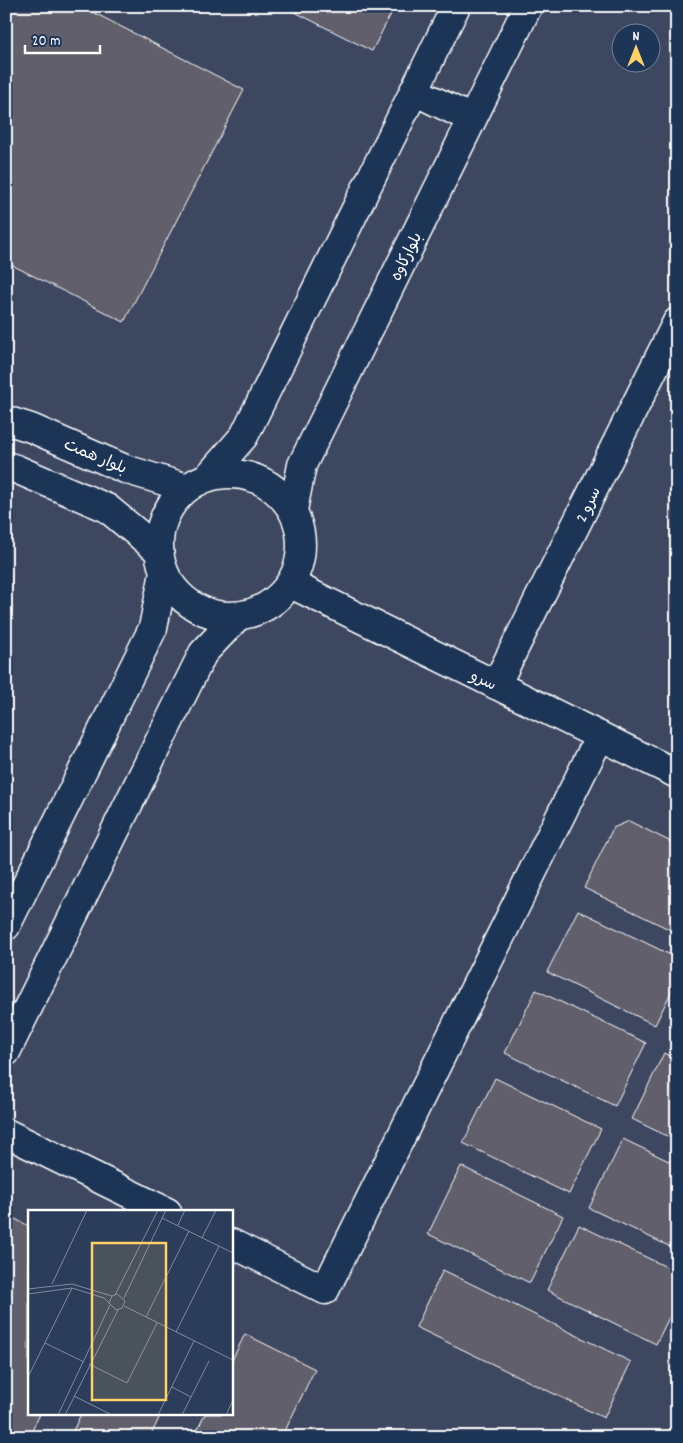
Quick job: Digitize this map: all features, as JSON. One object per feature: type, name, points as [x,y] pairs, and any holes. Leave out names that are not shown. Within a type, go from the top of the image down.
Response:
[{"type":"street","points":[[6,926],[153,628],[161,562],[160,528],[170,506],[244,436],[456,6]]},
{"type":"street","name":"بلوارکاوه","points":[[293,510],[302,465],[528,6]]},
{"type":"street","points":[[414,91],[472,119]]},
{"type":"street","name":"سرو 2","points":[[496,685],[677,322]]},
{"type":"street","name":"بلوار همت","points":[[6,420],[31,428],[125,469],[197,482]]},
{"type":"street","points":[[6,466],[107,508],[161,562],[176,593],[194,607],[216,615],[238,616],[260,610],[279,597],[291,584],[301,558],[301,533],[293,510],[277,491],[257,478],[233,473],[197,482]]},
{"type":"street","name":"سرو","points":[[291,584],[677,774]]},
{"type":"street","points":[[6,1052],[203,653],[238,616]]},
{"type":"street","points":[[232,1244],[325,1290],[600,736]]},
{"type":"street","points":[[6,1133],[163,1210]]},
{"type":"shaded area","points":[[6,6],[677,6],[677,1437],[6,1437]]},
{"type":"building","points":[[6,6],[81,6],[244,90],[124,322],[6,262]]},
{"type":"building","points":[[283,6],[395,6],[372,51]]},
{"type":"building","points":[[629,821],[677,845],[677,933],[584,888],[613,828]]},
{"type":"building","points":[[578,910],[677,958],[677,980],[655,1025],[547,972]]},
{"type":"building","points":[[536,990],[646,1043],[615,1106],[505,1053]]},
{"type":"building","points":[[664,1053],[677,1059],[677,1141],[632,1119]]},
{"type":"building","points":[[495,1078],[601,1129],[569,1194],[463,1143]]},
{"type":"building","points":[[623,1139],[677,1165],[677,1250],[589,1208]]},
{"type":"building","points":[[461,1166],[563,1216],[530,1283],[428,1234]]},
{"type":"building","points":[[7,1215],[28,1226],[28,1416],[39,1416],[29,1437],[6,1437]]},
{"type":"building","points":[[579,1225],[677,1272],[677,1301],[656,1344],[547,1290]]},
{"type":"building","points":[[443,1270],[631,1362],[604,1418],[416,1327]]},
{"type":"building","points":[[245,1334],[315,1369],[282,1437],[194,1437],[204,1416],[232,1416],[232,1360]]},
{"type":"building","points":[[80,1416],[160,1416],[150,1437],[70,1437]]}]
